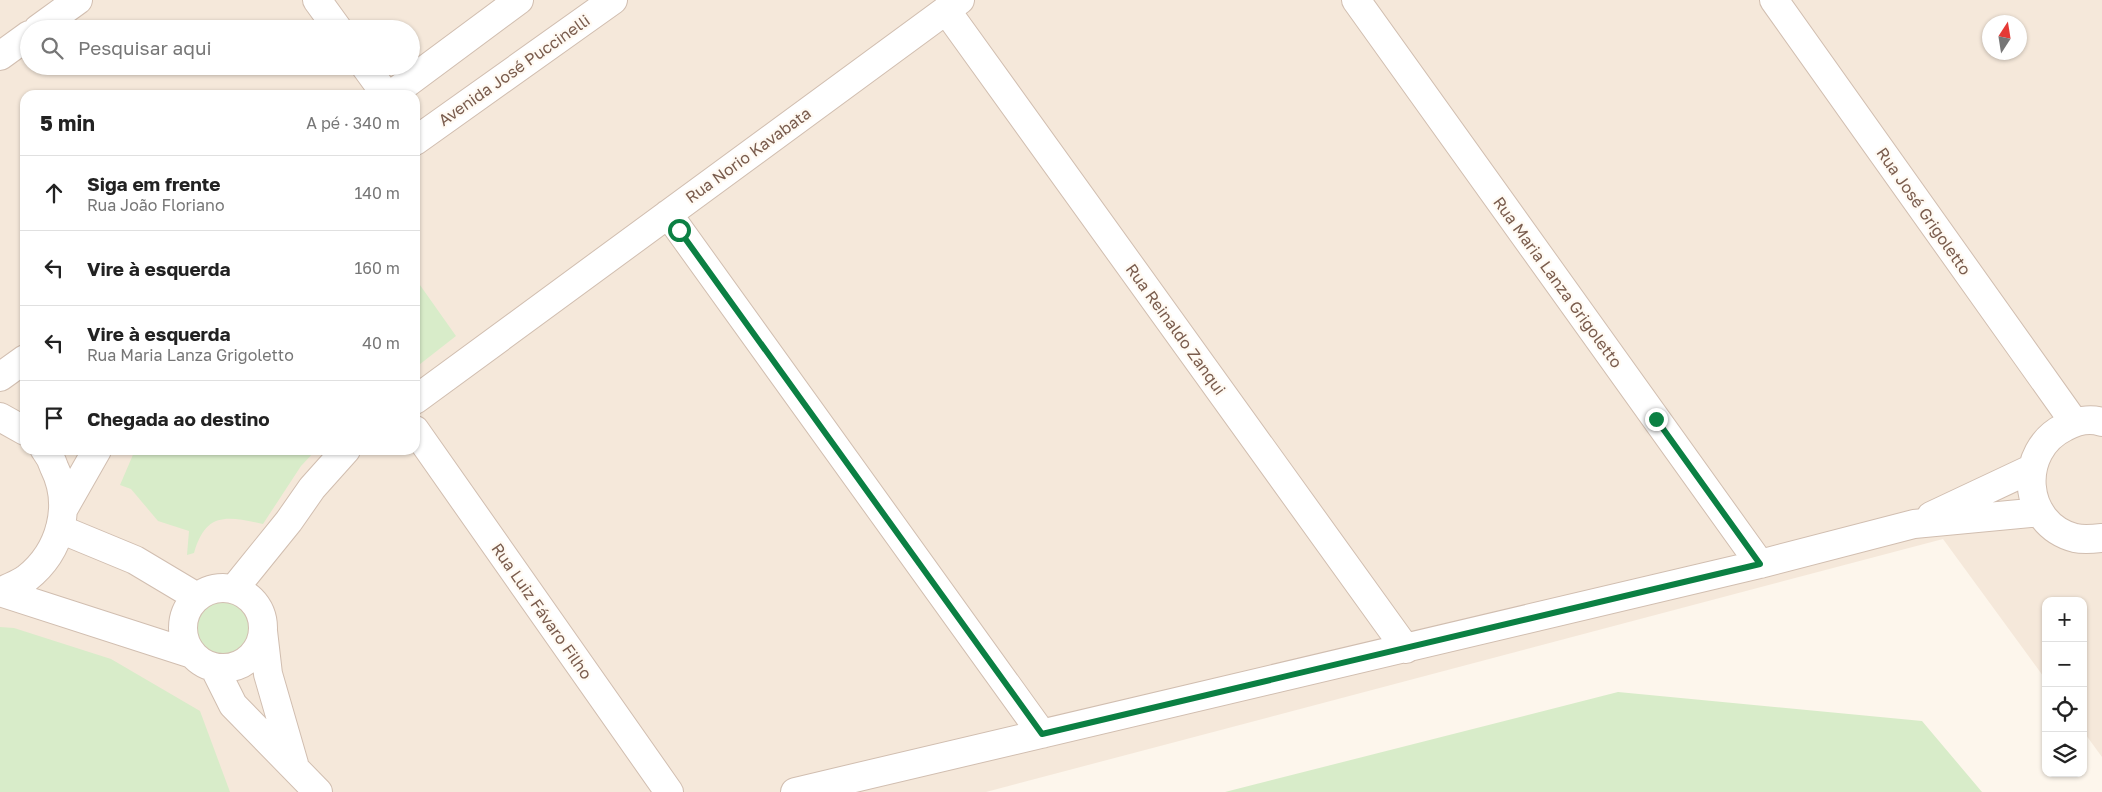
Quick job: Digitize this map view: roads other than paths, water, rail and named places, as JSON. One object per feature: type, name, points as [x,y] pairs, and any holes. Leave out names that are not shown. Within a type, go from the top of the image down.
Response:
[{"type":"street","points":[[50,20],[78,0]]},
{"type":"street","points":[[317,0],[331,20]]},
{"type":"street","points":[[420,73],[519,0]]},
{"type":"street","name":"Avenida José Puccinelli","points":[[420,137],[613,0]]},
{"type":"street","name":"Rua Maria Lanza Grigoletto","points":[[1356,0],[1760,564]]},
{"type":"street","name":"Rua José Grigoletto","points":[[1774,0],[2074,422]]},
{"type":"street","name":"Rua Norio Kavabata","points":[[420,396],[953,5]]},
{"type":"street","name":"Rua Reinaldo Zanqui","points":[[953,5],[1406,649]]},
{"type":"street","points":[[0,56],[20,42]]},
{"type":"street","points":[[372,75],[382,90]]},
{"type":"street","points":[[398,90],[418,75]]},
{"type":"street","points":[[668,214],[1042,734]]},
{"type":"street","points":[[0,377],[20,363]]},
{"type":"street","points":[[0,418],[20,428]]},
{"type":"street","points":[[2102,422],[2096,420],[2074,422],[2054,432],[2039,448],[2031,469],[2032,492],[2040,512],[2050,524],[2075,538],[2102,538]]},
{"type":"street","name":"Rua Luiz Fávaro Filho","points":[[420,437],[669,792]]},
{"type":"street","points":[[48,455],[60,480],[62,519]]},
{"type":"street","points":[[0,592],[27,578],[48,556],[62,519],[94,455]]},
{"type":"street","points":[[244,596],[289,521],[312,488],[342,455]]},
{"type":"street","points":[[1914,524],[2031,469]]},
{"type":"street","points":[[795,792],[1406,649],[1760,564],[1914,524],[2040,512]]},
{"type":"street","points":[[62,519],[197,597]]},
{"type":"street","points":[[295,768],[268,674],[261,615],[244,596],[214,588],[197,597],[188,606],[182,630],[185,643],[203,661],[233,705],[318,792]]},
{"type":"street","points":[[0,592],[228,668],[242,664],[253,654],[261,642],[263,628]]}]
